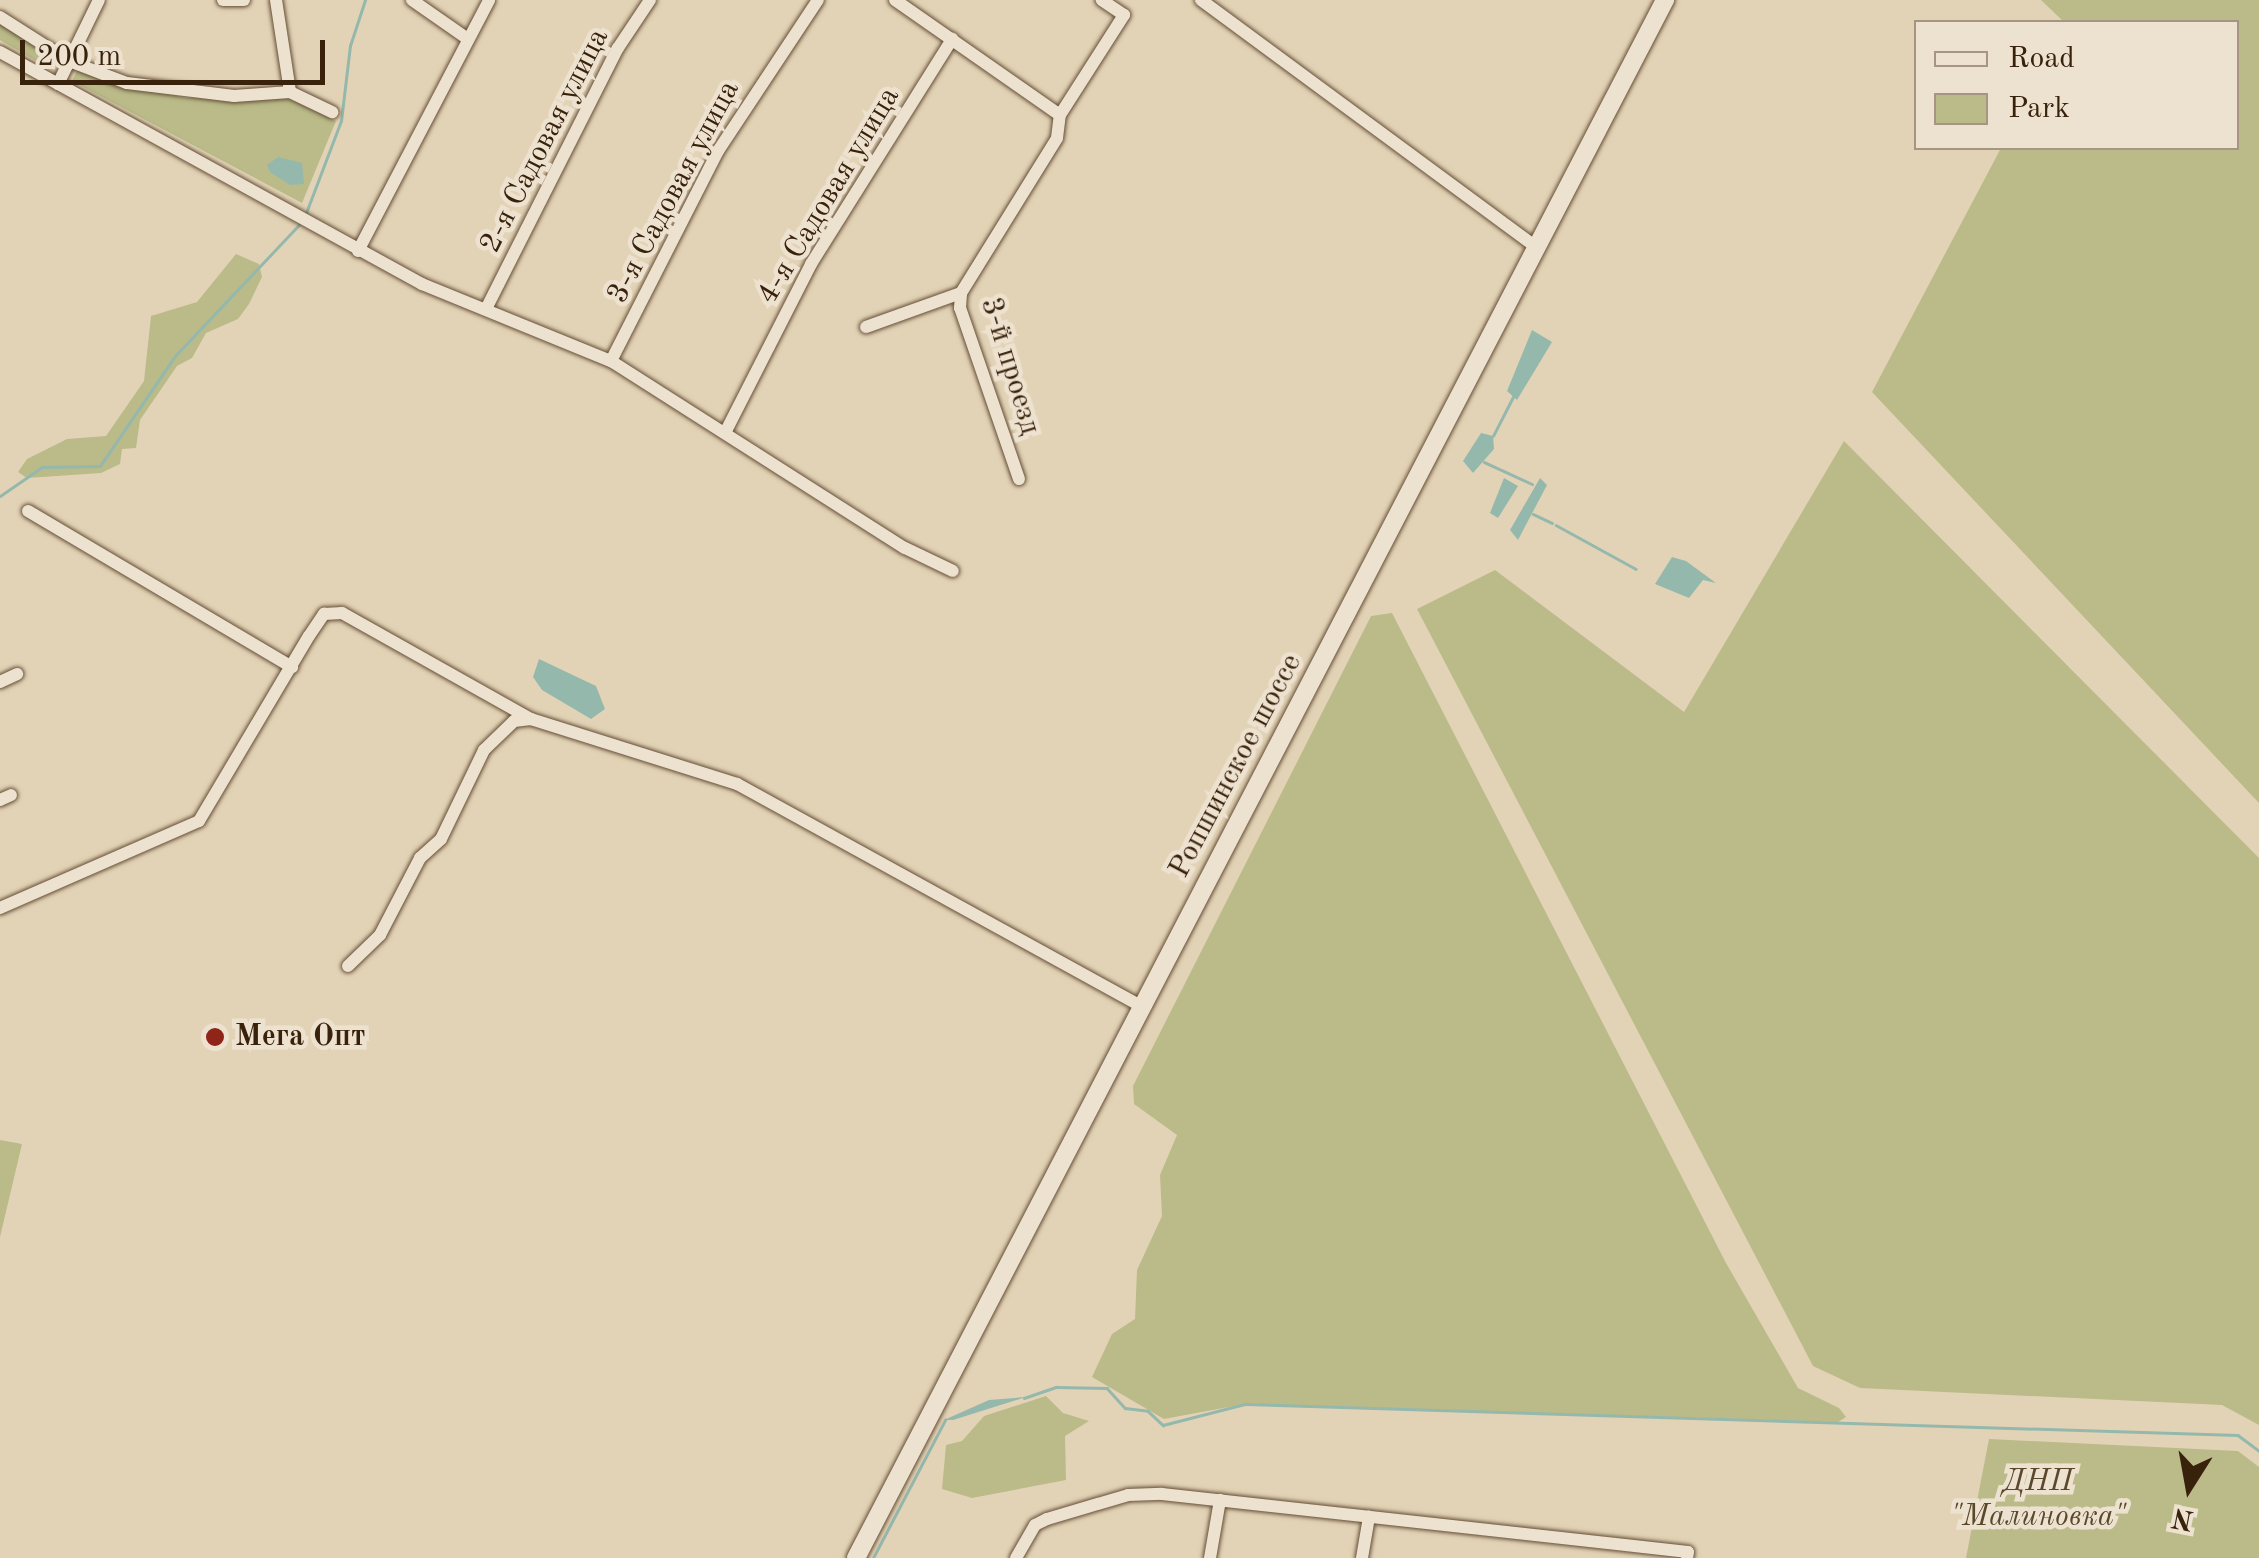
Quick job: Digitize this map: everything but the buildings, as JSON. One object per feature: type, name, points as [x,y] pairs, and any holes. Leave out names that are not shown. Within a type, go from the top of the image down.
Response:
[{"type":"main road","name":"Ропшинское шоссе","points":[[856,1558],[1665,0]]},
{"type":"street","points":[[58,84],[99,0]]},
{"type":"street","points":[[222,0],[244,0]]},
{"type":"street","points":[[276,0],[290,92]]},
{"type":"street","points":[[412,0],[466,37]]},
{"type":"street","points":[[358,251],[449,84],[450,64],[489,0]]},
{"type":"street","name":"2-я Садовая улица","points":[[487,307],[618,48],[650,0]]},
{"type":"street","name":"3-я Садовая улица","points":[[611,361],[718,150],[818,0]]},
{"type":"street","points":[[895,0],[1060,115]]},
{"type":"street","name":"3-й проезд","points":[[1019,479],[960,308],[961,293],[1057,138],[1060,115],[1124,15],[1102,0]]},
{"type":"street","points":[[1201,0],[1537,248]]},
{"type":"street","points":[[0,17],[69,61],[127,83],[184,93],[290,92],[332,112]]},
{"type":"street","name":"4-я Садовая улица","points":[[726,433],[811,264],[952,40]]},
{"type":"street","points":[[0,52],[358,251],[611,361],[953,571]]},
{"type":"street","points":[[866,327],[961,293]]},
{"type":"street","points":[[28,512],[292,667]]},
{"type":"street","points":[[0,908],[199,821],[324,614],[342,613],[531,719],[738,784],[1140,1006]]},
{"type":"street","points":[[0,682],[17,674]]},
{"type":"street","points":[[348,966],[380,935],[420,858],[441,839],[484,750],[514,721],[531,719]]},
{"type":"street","points":[[1016,1558],[1035,1525],[1128,1494],[1220,1500],[1688,1552],[1687,1558]]},
{"type":"street","points":[[1210,1558],[1220,1500]]},
{"type":"street","points":[[1362,1558],[1369,1517]]},
{"type":"green space","points":[[2041,0],[2259,0],[2259,803],[1872,392],[2000,150],[2239,150],[2239,20],[2062,20]]},
{"type":"green space","points":[[0,21],[58,59],[52,70],[0,40]]},
{"type":"green space","points":[[78,69],[184,98],[286,97],[336,121],[302,203],[72,81]]},
{"type":"green space","points":[[236,254],[259,264],[262,277],[249,304],[238,319],[206,333],[192,358],[177,366],[140,420],[136,448],[122,449],[120,464],[101,473],[27,478],[18,472],[27,459],[67,439],[106,436],[144,381],[151,316],[197,302]]},
{"type":"green space","points":[[1844,441],[2259,858],[2259,1425],[2222,1405],[1860,1388],[1813,1366],[1417,609],[1495,570],[1684,712]]},
{"type":"green space","points":[[1392,613],[1726,1263],[1798,1388],[1839,1408],[1846,1417],[1838,1422],[1245,1404],[1164,1419],[1092,1377],[1112,1334],[1135,1319],[1137,1270],[1162,1216],[1160,1175],[1177,1135],[1134,1104],[1133,1086],[1371,616]]},
{"type":"green space","points":[[0,1140],[22,1144],[0,1237]]},
{"type":"green space","points":[[1046,1396],[1063,1413],[1089,1421],[1065,1436],[1066,1480],[972,1498],[942,1489],[946,1445],[962,1441],[984,1416]]},
{"type":"green space","name":"ДНП \"Малиновка\"","points":[[1989,1439],[2238,1451],[2259,1467],[2259,1558],[1966,1558]]},
{"type":"water","points":[[278,157],[302,163],[304,184],[290,185],[270,172],[267,165]]},
{"type":"water","points":[[1532,330],[1552,342],[1517,400],[1507,391]]},
{"type":"water","points":[[1481,433],[1493,436],[1494,449],[1473,473],[1463,461]]},
{"type":"water","points":[[1504,478],[1518,486],[1498,518],[1490,513]]},
{"type":"water","points":[[1540,478],[1547,485],[1518,540],[1510,530]]},
{"type":"water","points":[[1672,557],[1686,561],[1716,583],[1703,580],[1689,598],[1655,584]]},
{"type":"water","points":[[539,659],[596,686],[605,709],[591,719],[542,690],[533,677]]},
{"type":"water","points":[[1026,1397],[953,1420],[944,1420],[989,1400]]},
{"type":"waterway","points":[[306,213],[341,121],[350,46],[365,0]]},
{"type":"waterway","points":[[0,496],[42,467],[100,466],[175,356],[299,225]]},
{"type":"waterway","points":[[1493,436],[1513,397]]},
{"type":"waterway","points":[[1484,462],[1532,484]]},
{"type":"waterway","points":[[1533,514],[1552,523]]},
{"type":"waterway","points":[[1556,525],[1636,569]]},
{"type":"waterway","points":[[1024,1398],[1056,1387],[1107,1388],[1125,1408],[1148,1411],[1163,1425],[1245,1404],[2238,1435],[2259,1451]]},
{"type":"waterway","points":[[873,1558],[945,1420]]},
{"type":"place","name":"Мега Опт","points":[[215,1037]]}]
